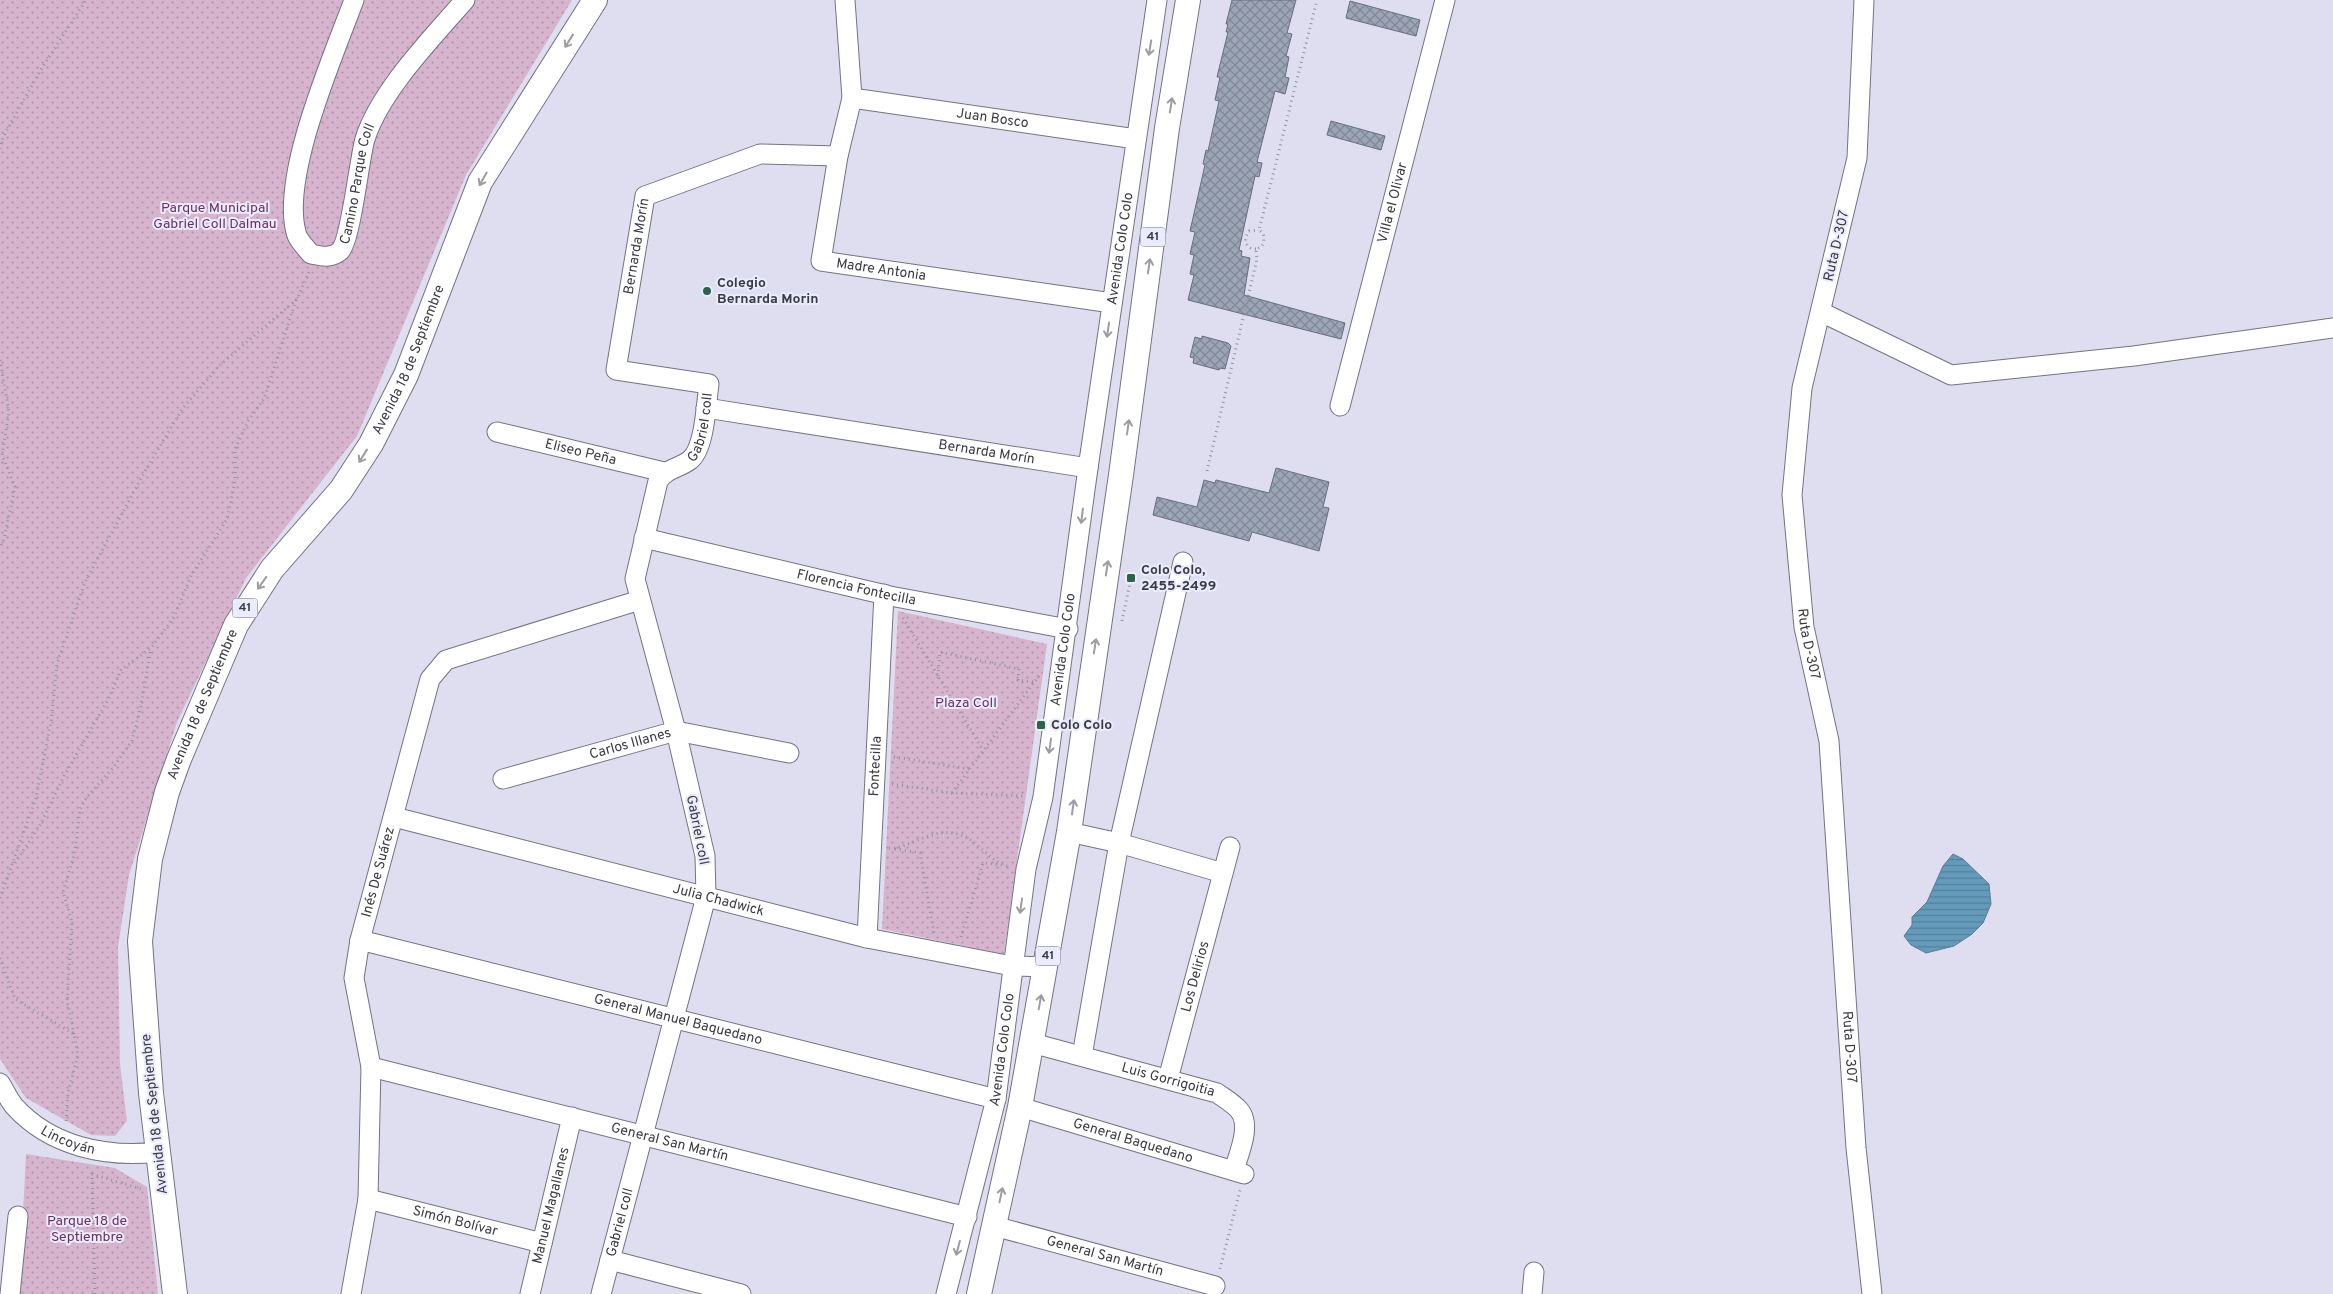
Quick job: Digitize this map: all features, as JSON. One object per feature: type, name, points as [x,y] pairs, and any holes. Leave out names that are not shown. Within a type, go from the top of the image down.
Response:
[{"type":"main road","name":"Avenida 18 de Septiembre","points":[[175,1294],[151,1093],[140,942],[150,860],[167,792],[227,646],[247,605],[272,569],[341,490],[375,436],[406,376],[480,182],[594,0]]},
{"type":"main road","name":"Avenida Colo Colo","points":[[979,1294],[1020,1108],[1069,832],[1121,475],[1168,128],[1188,0]]},
{"type":"street","points":[[311,254],[296,234],[294,202],[302,145],[354,0]]},
{"type":"street","name":"Camino Parque Coll","points":[[311,254],[328,257],[340,250],[347,234],[365,138],[387,94],[465,0]]},
{"type":"street","name":"Madre Antonia","points":[[845,0],[852,98],[838,156],[821,261],[1112,302]]},
{"type":"street","name":"Avenida Colo Colo","points":[[946,1294],[996,1099],[1026,869],[1043,796],[1088,468],[1157,0]]},
{"type":"street","name":"Villa el Olivar","points":[[1340,406],[1445,0]]},
{"type":"street","name":"Ruta D-307","points":[[1864,0],[1858,158],[1802,388],[1792,495],[1804,627],[1829,741],[1856,1148],[1872,1294]]},
{"type":"street","name":"Juan Bosco","points":[[852,98],[1136,139]]},
{"type":"street","name":"Bernarda Morín","points":[[709,384],[616,370],[645,196],[760,154],[838,156]]},
{"type":"street","points":[[1821,312],[1951,376],[2134,356],[2333,328]]},
{"type":"street","name":"Gabriel coll","points":[[601,1294],[676,1018],[706,897],[705,856],[676,731],[635,579],[656,488],[664,472],[678,468],[694,456],[700,445],[709,384]]},
{"type":"street","name":"Bernarda Morín","points":[[706,408],[1088,468]]},
{"type":"street","name":"Eliseo Peña","points":[[497,432],[664,472]]},
{"type":"street","name":"Florencia Fontecilla","points":[[644,538],[1066,638]]},
{"type":"street","points":[[1082,1056],[1119,843],[1183,562]]},
{"type":"street","name":"Fontecilla","points":[[867,938],[876,754],[887,595]]},
{"type":"street","name":"Inés De Suárez","points":[[351,1294],[368,1198],[371,1067],[354,978],[360,940],[430,679],[446,660],[640,600]]},
{"type":"street","points":[[1066,638],[1100,616]]},
{"type":"street","name":"Carlos Illanes","points":[[503,779],[676,731],[789,754]]},
{"type":"street","name":"Julia Chadwick","points":[[394,817],[867,938],[1012,966],[1046,967]]},
{"type":"street","points":[[1069,832],[1119,843],[1223,873]]},
{"type":"street","name":"Los Delirios","points":[[1168,1080],[1230,848]]},
{"type":"street","name":"General Manuel Baquedano","points":[[360,940],[996,1099]]},
{"type":"street","name":"Luis Gorrigoitia","points":[[1032,1043],[1217,1093],[1240,1110],[1244,1122],[1239,1172]]},
{"type":"street","name":"General San Martín","points":[[371,1067],[967,1216]]},
{"type":"street","name":"Lincoyán","points":[[0,1084],[14,1105],[29,1120],[65,1141],[90,1150],[127,1154],[158,1152]]},
{"type":"street","name":"General Baquedano","points":[[1020,1108],[1239,1172]]},
{"type":"street","name":"Manuel Magallanes","points":[[530,1294],[572,1117]]},
{"type":"street","name":"Simón Bolívar","points":[[368,1198],[542,1243]]},
{"type":"street","points":[[10,1294],[18,1216]]},
{"type":"street","name":"General San Martín","points":[[994,1226],[1215,1286]]},
{"type":"street","points":[[610,1260],[741,1294]]},
{"type":"street","points":[[1532,1294],[1534,1272]]},
{"type":"path","points":[[0,149],[3,137],[40,71],[86,0]]},
{"type":"path","points":[[1259,230],[1317,0]]},
{"type":"path","points":[[1259,230],[1263,233],[1264,241],[1256,249],[1250,248],[1246,245],[1245,239],[1248,231],[1259,230]]},
{"type":"path","points":[[1207,471],[1257,258],[1256,249]]},
{"type":"path","points":[[11,870],[40,825],[68,769],[108,698],[120,670],[151,648],[174,617],[190,576],[227,519],[235,481],[235,449],[248,421],[264,399],[297,299],[310,270],[311,254]]},
{"type":"path","points":[[0,898],[36,798],[51,722],[57,664],[85,582],[145,471],[183,408],[219,366],[297,299]]},
{"type":"path","points":[[0,360],[9,412],[2,455],[15,487],[4,539],[0,548]]},
{"type":"path","points":[[887,595],[984,750]]},
{"type":"path","points":[[952,793],[1066,638]]},
{"type":"path","points":[[65,1141],[68,1093],[78,1055],[67,1000],[72,922],[63,892],[75,852],[80,809],[86,797],[113,768],[132,741],[142,706],[151,648]]},
{"type":"path","points":[[938,676],[940,652],[1019,669],[1018,680],[1034,682]]},
{"type":"path","points":[[876,754],[970,769]]},
{"type":"path","points":[[875,781],[952,793],[1043,796]]},
{"type":"path","points":[[894,849],[923,836],[952,832],[976,842],[1001,865]]},
{"type":"path","points":[[872,846],[920,853],[947,953]]},
{"type":"path","points":[[947,953],[983,863],[1026,869]]},
{"type":"path","points":[[0,958],[15,999],[74,1034]]},
{"type":"path","points":[[90,1150],[95,1294]]},
{"type":"path","points":[[1215,1286],[1239,1172]]},
{"type":"path","points":[[92,1174],[141,1188],[143,1198]]},
{"type":"green space","name":"Parque Municipal Gabriel Coll Dalmau","points":[[0,0],[572,0],[466,175],[357,436],[246,578],[177,722],[129,875],[118,947],[120,1064],[127,1121],[115,1136],[91,1135],[26,1098],[0,1059]]},
{"type":"green space","name":"Plaza Coll","points":[[898,611],[1047,644],[1004,954],[882,929]]},
{"type":"green space","name":"Parque 18 de Septiembre","points":[[26,1154],[115,1168],[147,1187],[158,1294],[19,1294]]},
{"type":"water","points":[[1953,854],[1963,859],[1989,884],[1991,904],[1983,923],[1972,934],[1954,946],[1926,953],[1911,945],[1904,936],[1912,925],[1912,917],[1927,902],[1943,866]]},
{"type":"building","points":[[1232,0],[1296,0],[1287,33],[1292,34],[1286,56],[1289,57],[1285,77],[1289,78],[1285,94],[1275,91],[1257,162],[1262,163],[1259,177],[1255,176],[1239,250],[1242,251],[1241,256],[1250,258],[1244,295],[1345,323],[1341,339],[1188,300],[1194,275],[1190,274],[1194,255],[1190,254],[1195,232],[1190,231],[1205,165],[1203,164],[1206,150],[1208,151],[1219,101],[1215,100],[1220,77],[1217,77],[1228,32],[1226,32],[1228,24],[1226,24]]},
{"type":"building","points":[[1350,1],[1420,20],[1416,36],[1346,18]]},
{"type":"building","points":[[1331,121],[1385,136],[1381,150],[1327,135]]},
{"type":"building","points":[[1202,336],[1228,343],[1231,346],[1225,369],[1220,368],[1219,370],[1193,363],[1194,358],[1190,357],[1195,337],[1202,339]]},
{"type":"building","points":[[1276,468],[1329,482],[1323,507],[1329,508],[1319,551],[1252,532],[1249,541],[1153,515],[1157,497],[1197,507],[1204,480],[1215,483],[1216,480],[1269,493]]},
{"type":"place","name":"Colegio Bernarda Morin","points":[[707,291]]},
{"type":"place","name":"Colo Colo, 2455-2499","points":[[1131,578]]},
{"type":"place","name":"Colo Colo","points":[[1041,725]]}]
